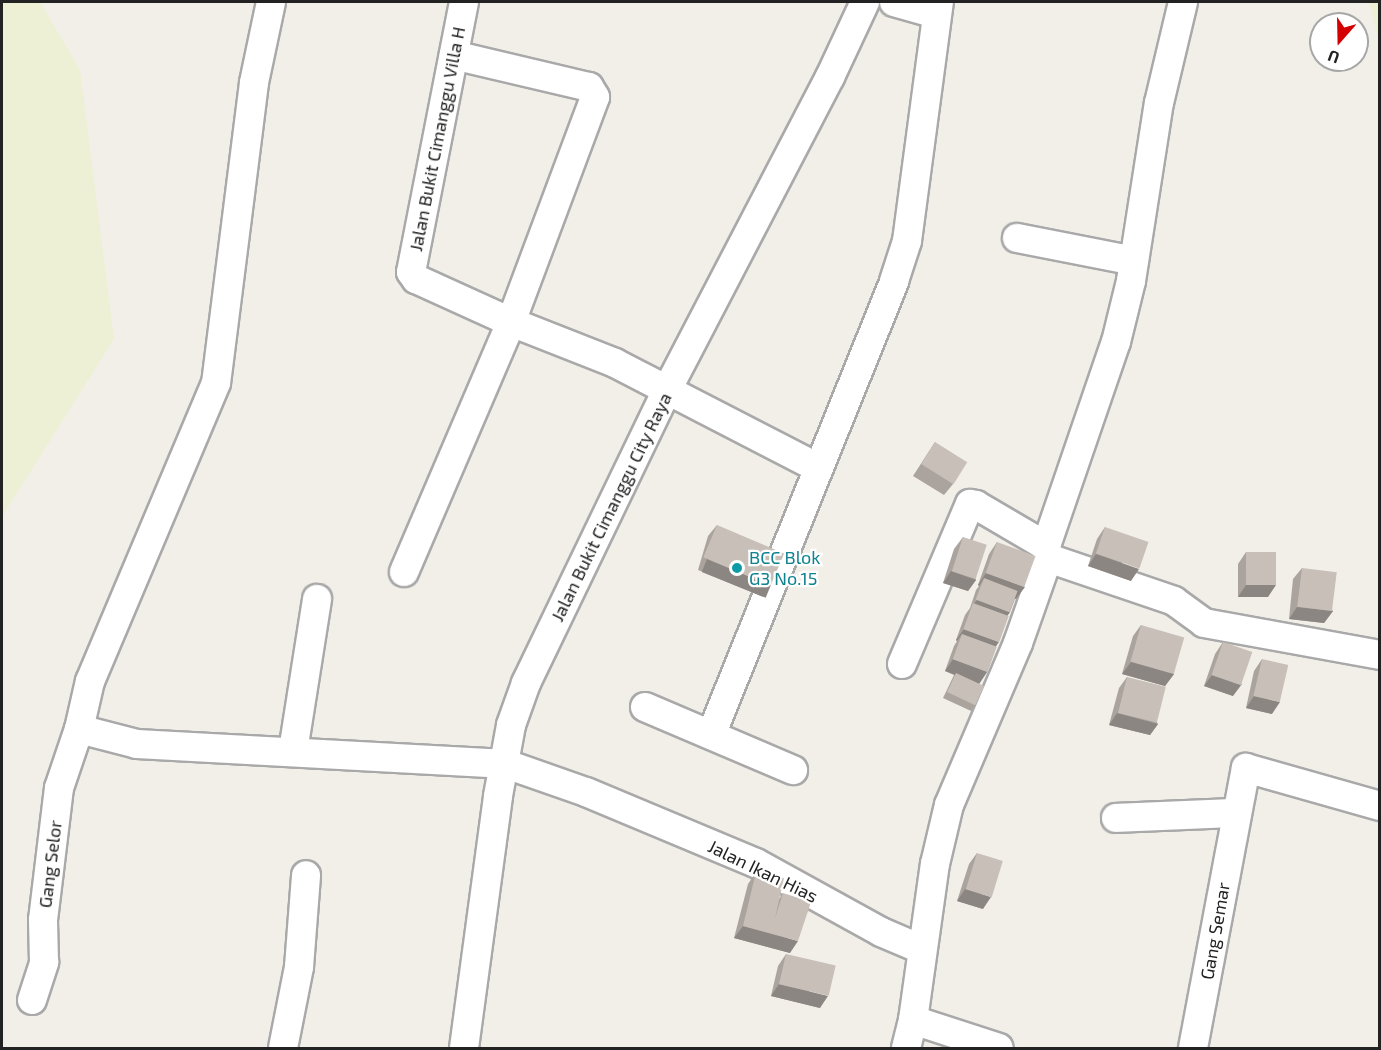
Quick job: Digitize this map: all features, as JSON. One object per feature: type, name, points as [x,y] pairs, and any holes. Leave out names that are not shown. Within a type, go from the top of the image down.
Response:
[{"type":"street","name":"Gang Selor","points":[[32,1000],[44,963],[43,920],[59,788],[79,729],[90,681],[216,382],[254,83],[271,2]]},
{"type":"street","name":"Jalan Bukit Cimanggu Villa H","points":[[464,2],[411,272],[422,282],[511,322]]},
{"type":"street","name":"Jalan Bukit Cimanggu City Raya","points":[[464,1048],[498,796],[506,764],[511,725],[526,683],[668,388],[830,77],[865,2]]},
{"type":"street","points":[[711,735],[908,241],[914,211],[914,177],[938,8],[894,2]]},
{"type":"street","points":[[906,1048],[913,1020],[921,950],[935,864],[949,806],[1018,643],[1116,342],[1134,261],[1159,103],[1183,2]]},
{"type":"street","points":[[404,572],[511,322],[595,97],[589,87],[454,55]]},
{"type":"street","points":[[1017,238],[1134,261]]},
{"type":"street","points":[[511,322],[595,354],[668,388],[818,468]]},
{"type":"street","points":[[902,664],[970,504],[976,504],[1047,552],[1174,601],[1204,623],[1380,655]]},
{"type":"street","points":[[293,750],[317,599]]},
{"type":"street","points":[[645,706],[793,770]]},
{"type":"street","name":"Jalan Ikan Hias","points":[[79,729],[137,744],[293,750],[506,764],[586,792],[756,863],[881,932],[921,950]]},
{"type":"street","name":"Gang Semar","points":[[1193,1048],[1246,768],[1380,806]]},
{"type":"street","points":[[1116,818],[1236,813]]},
{"type":"street","points":[[284,1048],[299,968],[306,875]]},
{"type":"street","points":[[913,1020],[999,1048]]},
{"type":"green space","points":[[2,2],[40,2],[80,70],[114,339],[2,517]]},
{"type":"green space","points":[[1369,2],[1379,2],[1379,44],[1378,40]]},
{"type":"building","points":[[935,442],[967,462],[953,484],[921,464]]},
{"type":"building","points":[[717,525],[784,554],[771,586],[703,557]]},
{"type":"building","points":[[1105,527],[1148,542],[1139,568],[1096,553]]},
{"type":"building","points":[[963,537],[987,545],[976,579],[952,571]]},
{"type":"building","points":[[997,542],[1036,556],[1024,587],[986,573]]},
{"type":"building","points":[[1246,552],[1276,552],[1276,585],[1246,585]]},
{"type":"building","points":[[1302,568],[1337,572],[1332,611],[1297,607]]},
{"type":"building","points":[[984,578],[1018,591],[1009,612],[976,599]]},
{"type":"building","points":[[973,603],[1009,616],[999,642],[963,629]]},
{"type":"building","points":[[1141,625],[1184,637],[1174,674],[1131,662]]},
{"type":"building","points":[[962,634],[997,647],[988,672],[953,659]]},
{"type":"building","points":[[1223,642],[1252,652],[1241,685],[1212,675]]},
{"type":"building","points":[[1262,659],[1288,665],[1280,702],[1253,696]]},
{"type":"building","points":[[956,673],[984,686],[975,705],[947,692]]},
{"type":"building","points":[[1127,677],[1166,687],[1157,723],[1118,713]]},
{"type":"building","points":[[977,853],[1003,861],[992,897],[966,889]]},
{"type":"building","points":[[756,872],[784,878],[775,918],[783,893],[811,902],[798,941],[743,926]]},
{"type":"building","points":[[786,954],[836,965],[829,996],[779,984]]},
{"type":"place","name":"BCC Blok G3 No.15","points":[[737,568]]}]
